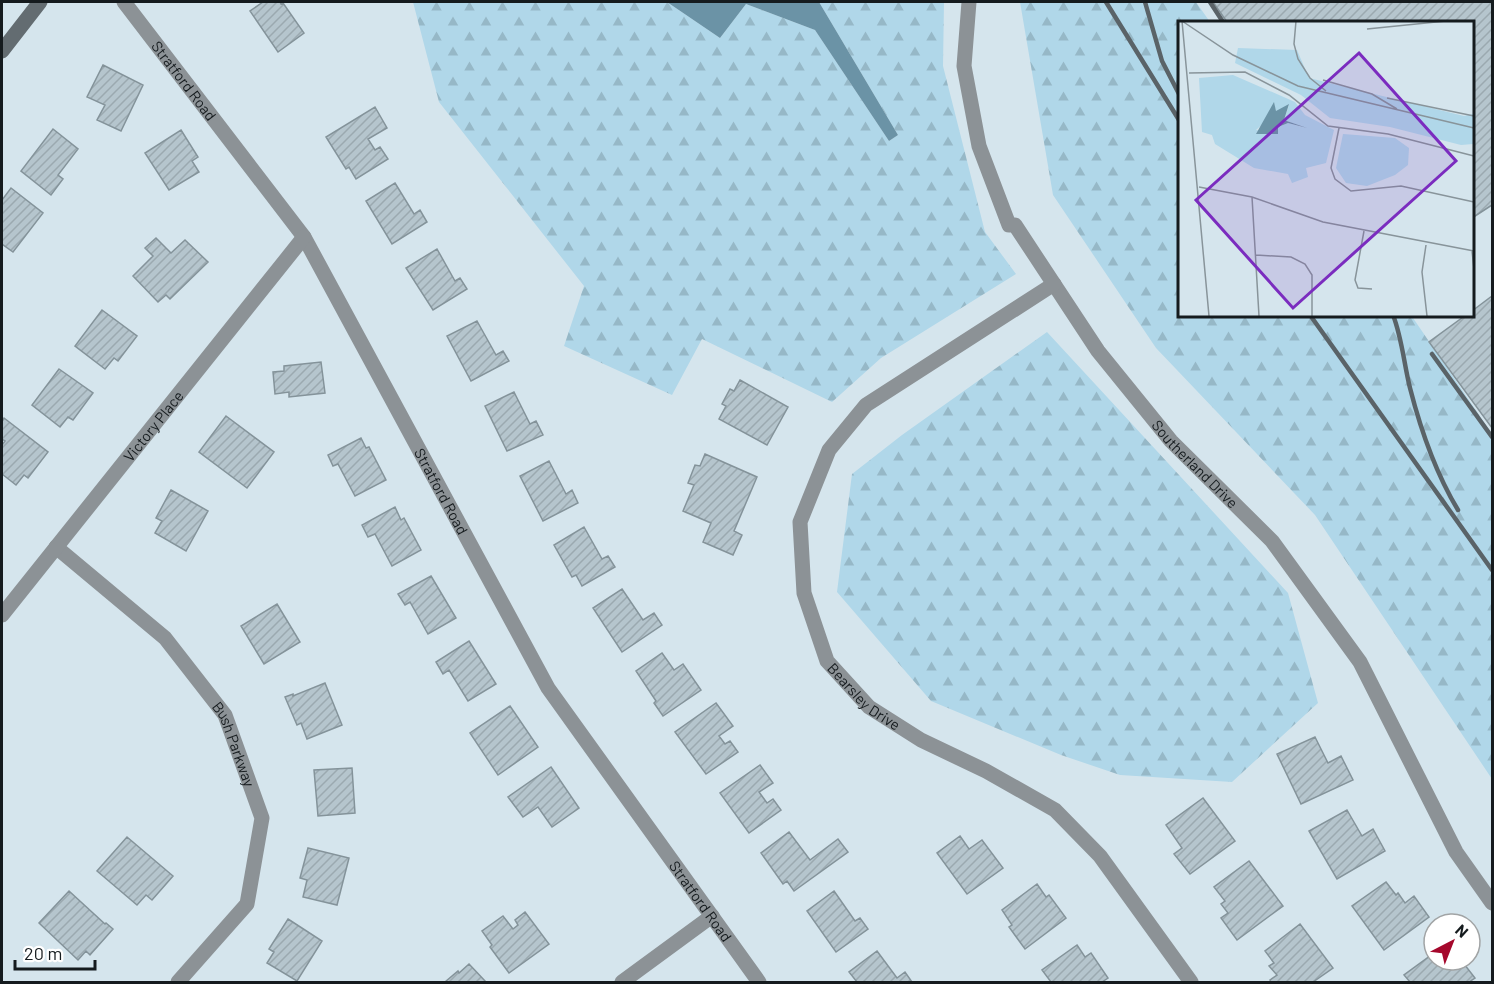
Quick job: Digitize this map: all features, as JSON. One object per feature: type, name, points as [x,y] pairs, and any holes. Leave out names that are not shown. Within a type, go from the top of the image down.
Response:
[{"type":"main road","points":[[2,51],[40,2]]},
{"type":"street","name":"Stratford Road","points":[[124,2],[304,237],[548,688],[759,982]]},
{"type":"street","name":"Southerland Drive","points":[[969,2],[964,66],[979,146],[1009,225],[1015,225],[1098,351],[1163,432],[1272,541],[1360,662],[1456,852],[1492,903]]},
{"type":"street","name":"Victory Place","points":[[2,615],[304,237]]},
{"type":"street","name":"Bearsley Drive","points":[[1053,284],[866,405],[829,450],[800,522],[804,593],[827,661],[870,707],[921,740],[986,771],[1055,810],[1100,856],[1191,982]]},
{"type":"street","name":"Bush Parkway","points":[[56,547],[165,638],[225,715],[262,818],[247,904],[178,982]]},
{"type":"street","points":[[622,982],[712,916]]},
{"type":"green space","points":[[413,2],[667,2],[720,38],[746,4],[815,30],[889,141],[898,135],[819,2],[944,2],[943,66],[985,232],[1016,274],[881,358],[832,402],[702,339],[672,395],[564,346],[584,286],[439,102]]},
{"type":"green space","points":[[1020,2],[1196,2],[1209,21],[1178,21],[1178,316],[1412,316],[1492,434],[1492,779],[1315,515],[1156,348],[1053,195]]},
{"type":"green space","points":[[1047,332],[1288,593],[1318,703],[1232,782],[1120,775],[1061,755],[931,701],[837,592],[852,474],[902,435]]},
{"type":"shaded area","points":[[667,2],[819,2],[898,135],[889,141],[815,30],[746,4],[720,38]]},
{"type":"building","points":[[263,2],[283,3],[304,33],[278,52],[250,11]]},
{"type":"building","points":[[1213,2],[1492,2],[1492,205],[1473,217],[1473,21],[1226,21]]},
{"type":"building","points":[[103,65],[143,85],[121,131],[97,120],[105,105],[87,97]]},
{"type":"building","points":[[375,107],[387,128],[368,139],[375,150],[380,147],[388,159],[356,179],[349,167],[346,169],[326,137]]},
{"type":"building","points":[[53,129],[78,149],[58,175],[63,179],[51,195],[21,171]]},
{"type":"building","points":[[181,130],[198,157],[192,161],[199,172],[169,190],[145,153]]},
{"type":"building","points":[[395,183],[414,214],[420,210],[427,222],[392,244],[366,201]]},
{"type":"building","points":[[11,188],[43,213],[13,252],[2,244],[2,200]]},
{"type":"building","points":[[156,238],[171,253],[185,240],[208,262],[170,299],[166,295],[158,302],[133,276],[153,256],[145,248]]},
{"type":"building","points":[[437,249],[455,281],[460,278],[467,289],[433,310],[406,268]]},
{"type":"building","points":[[1492,296],[1492,428],[1429,342],[1465,316],[1473,316],[1473,310]]},
{"type":"building","points":[[102,310],[137,336],[118,361],[114,358],[105,369],[75,346]]},
{"type":"building","points":[[477,321],[496,355],[503,351],[509,361],[471,381],[447,336]]},
{"type":"building","points":[[321,362],[325,393],[289,397],[289,392],[275,394],[273,372],[284,371],[284,366]]},
{"type":"building","points":[[59,369],[93,393],[73,420],[68,417],[60,427],[32,405]]},
{"type":"building","points":[[740,380],[788,407],[767,445],[719,419],[726,406],[722,404],[730,389],[734,391]]},
{"type":"building","points":[[514,392],[530,424],[536,421],[543,435],[507,451],[485,406]]},
{"type":"building","points":[[226,416],[274,452],[247,488],[199,452]]},
{"type":"building","points":[[4,418],[48,452],[28,478],[24,475],[16,485],[2,474],[2,445],[5,441],[2,439],[2,421]]},
{"type":"building","points":[[361,438],[366,448],[369,447],[386,480],[355,496],[338,464],[333,466],[328,455]]},
{"type":"building","points":[[705,454],[757,477],[734,531],[742,535],[733,555],[703,542],[711,523],[683,511],[694,485],[688,483],[695,465],[700,466]]},
{"type":"building","points":[[549,461],[566,494],[572,490],[578,503],[543,521],[520,476]]},
{"type":"building","points":[[171,490],[208,511],[186,551],[155,533],[162,521],[156,518]]},
{"type":"building","points":[[395,507],[401,520],[404,518],[421,550],[392,566],[375,534],[368,537],[362,525]]},
{"type":"building","points":[[584,527],[602,559],[608,556],[615,567],[582,586],[576,575],[572,577],[554,545]]},
{"type":"building","points":[[431,576],[456,618],[428,634],[410,602],[405,605],[398,594]]},
{"type":"building","points":[[622,589],[643,620],[654,613],[662,625],[622,652],[593,608]]},
{"type":"building","points":[[277,604],[300,642],[264,664],[241,626]]},
{"type":"building","points":[[469,641],[496,684],[468,701],[449,670],[443,674],[436,662]]},
{"type":"building","points":[[662,653],[674,670],[683,664],[701,690],[663,716],[636,671]]},
{"type":"building","points":[[325,683],[342,725],[307,739],[301,723],[297,725],[285,697]]},
{"type":"building","points":[[716,703],[733,726],[719,736],[725,744],[730,741],[738,752],[706,774],[675,732]]},
{"type":"building","points":[[510,706],[538,747],[498,775],[470,733]]},
{"type":"building","points":[[1315,737],[1328,763],[1341,756],[1353,780],[1301,804],[1277,754]]},
{"type":"building","points":[[760,765],[773,783],[759,792],[767,803],[773,799],[781,810],[749,833],[720,793]]},
{"type":"building","points":[[551,767],[579,808],[552,827],[538,807],[523,817],[508,797]]},
{"type":"building","points":[[352,768],[355,813],[318,816],[314,770]]},
{"type":"building","points":[[1203,798],[1235,841],[1190,874],[1174,854],[1182,848],[1166,825]]},
{"type":"building","points":[[1347,810],[1362,836],[1373,829],[1385,851],[1337,879],[1309,831]]},
{"type":"building","points":[[789,832],[810,860],[838,839],[848,852],[794,891],[787,881],[783,884],[761,853]]},
{"type":"building","points":[[960,836],[969,849],[982,840],[1003,868],[967,894],[937,853]]},
{"type":"building","points":[[127,837],[173,876],[152,900],[146,895],[137,905],[97,871]]},
{"type":"building","points":[[308,848],[349,858],[337,905],[303,897],[307,880],[300,878]]},
{"type":"building","points":[[1249,861],[1283,906],[1237,940],[1221,918],[1228,913],[1221,904],[1225,901],[1214,887]]},
{"type":"building","points":[[1386,882],[1405,903],[1414,896],[1425,912],[1422,912],[1422,922],[1384,950],[1352,906]]},
{"type":"building","points":[[1037,884],[1046,897],[1049,895],[1066,918],[1025,949],[1009,927],[1012,925],[1002,910]]},
{"type":"building","points":[[69,891],[113,929],[90,955],[86,951],[78,960],[39,923]]},
{"type":"building","points":[[834,891],[855,921],[860,918],[868,929],[836,952],[807,911]]},
{"type":"building","points":[[525,912],[549,944],[509,973],[490,947],[492,945],[482,931],[503,916],[513,929],[518,925],[515,920]]},
{"type":"building","points":[[288,919],[322,941],[297,981],[267,963],[274,952],[269,949]]},
{"type":"building","points":[[1300,924],[1333,968],[1313,982],[1271,982],[1270,980],[1277,975],[1269,966],[1274,963],[1265,951]]},
{"type":"building","points":[[1077,945],[1085,957],[1091,953],[1108,978],[1102,982],[1051,982],[1042,970]]},
{"type":"building","points":[[877,951],[897,978],[905,972],[912,982],[857,982],[849,972]]},
{"type":"building","points":[[1422,962],[1422,972],[1470,972],[1475,978],[1469,982],[1410,982],[1404,975]]},
{"type":"building","points":[[469,964],[486,982],[445,982],[458,971],[459,973]]},
{"type":"railway","points":[[1106,2],[1178,118]]},
{"type":"railway","points":[[1145,2],[1162,61],[1178,92]]},
{"type":"railway","points":[[1210,2],[1222,21]]},
{"type":"railway","points":[[1311,316],[1492,570]]},
{"type":"railway","points":[[1393,316],[1410,388],[1424,435],[1442,481],[1458,510]]},
{"type":"railway","points":[[1432,354],[1492,437]]}]
